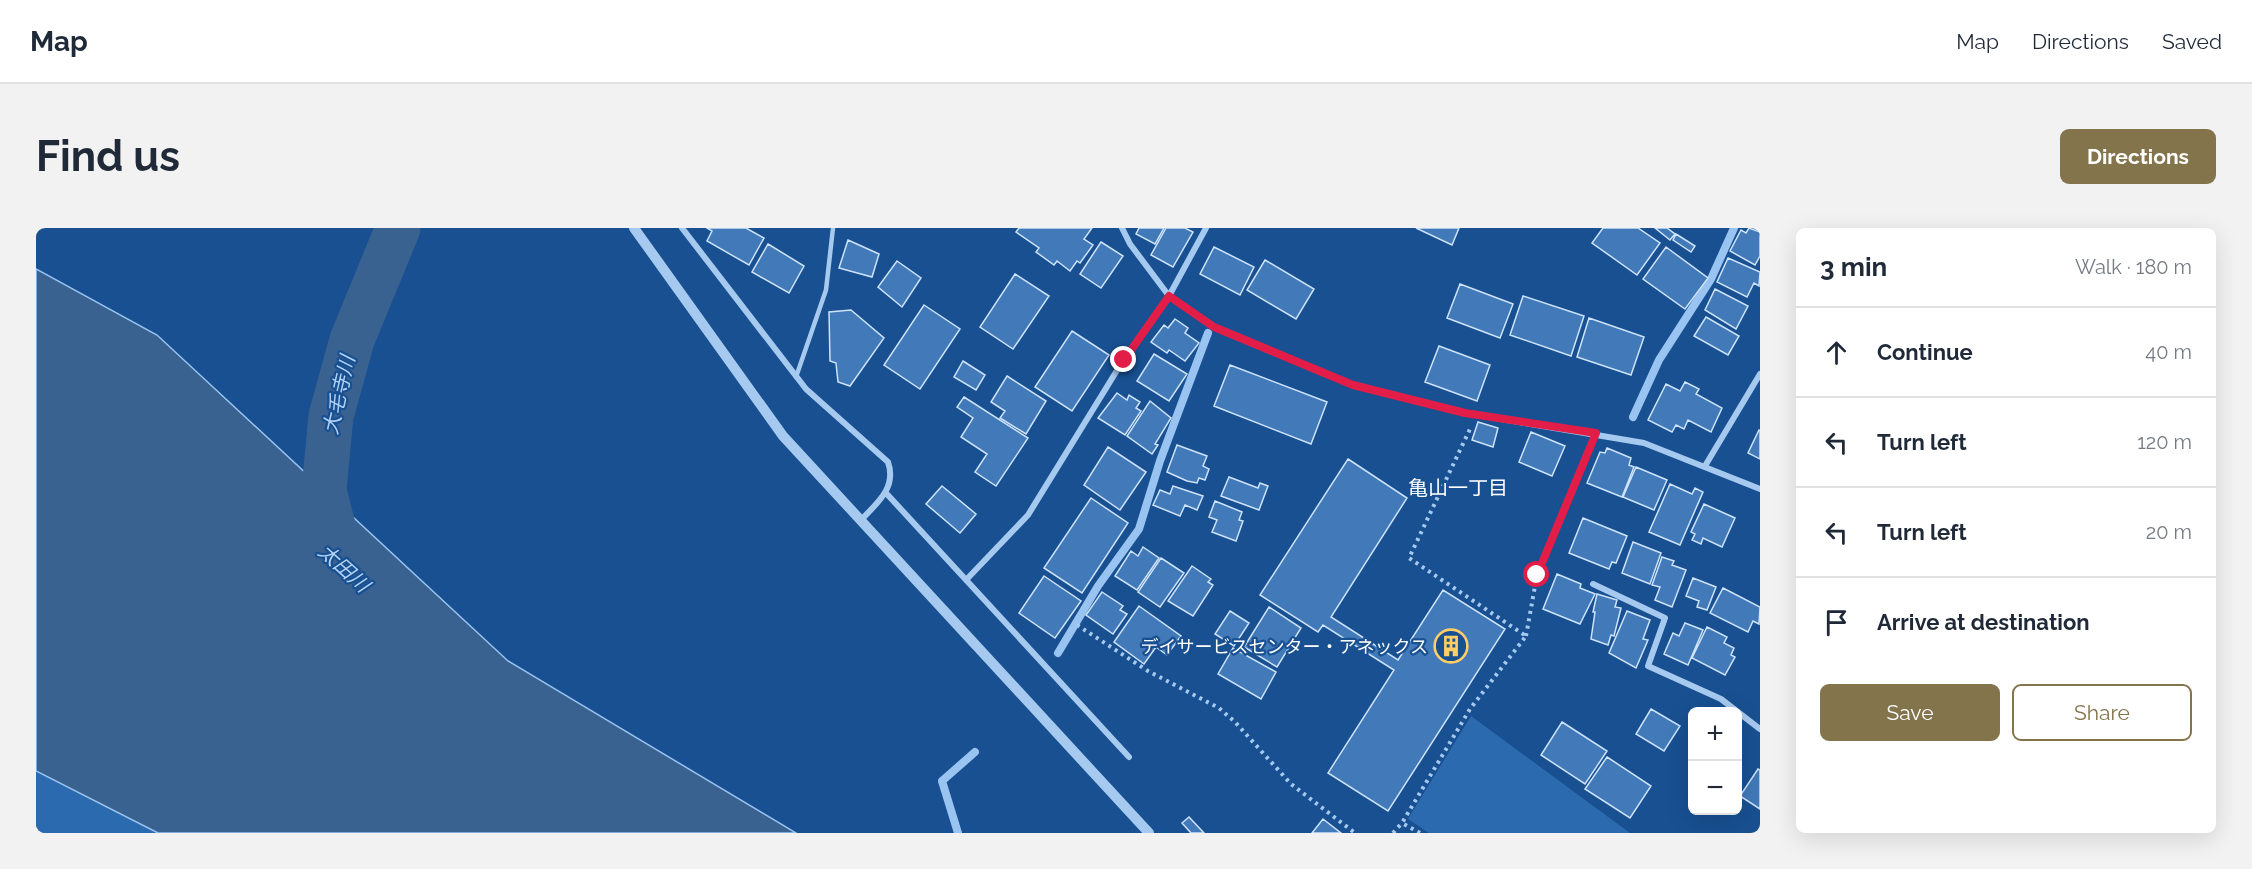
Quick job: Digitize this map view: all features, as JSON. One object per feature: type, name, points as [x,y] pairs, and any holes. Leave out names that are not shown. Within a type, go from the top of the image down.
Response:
[{"type":"street","points":[[633,228],[783,436],[1149,833]]},
{"type":"street","points":[[682,228],[806,389],[888,462],[892,474],[886,493],[859,521]]},
{"type":"street","points":[[1122,228],[1130,244],[1169,296],[1214,327],[1353,385],[1476,414],[1644,443],[1760,489]]},
{"type":"street","points":[[966,580],[1028,515],[1124,360],[1169,296],[1206,228]]},
{"type":"street","points":[[1705,466],[1760,374]]},
{"type":"street","points":[[886,493],[1128,757]]},
{"type":"street","points":[[1593,584],[1665,618],[1648,666],[1721,699],[1760,729]]},
{"type":"lane","points":[[796,377],[826,290],[833,228]]},
{"type":"path","points":[[1476,414],[1409,558],[1526,636]]},
{"type":"path","points":[[1393,833],[1402,823],[1470,710],[1526,636],[1537,575],[1596,433]]},
{"type":"path","points":[[1077,625],[1148,671],[1219,708],[1235,722],[1291,784],[1355,833]]},
{"type":"path","points":[[1402,823],[1420,833]]},
{"type":"shaded area","points":[[1471,716],[1630,833],[1429,833],[1408,819]]},
{"type":"shaded area","points":[[36,771],[158,833],[36,833]]},
{"type":"water","name":"太田川","points":[[36,269],[157,335],[508,661],[796,833],[158,833],[36,771]]},
{"type":"building","points":[[707,228],[746,228],[764,238],[749,265],[707,241],[712,231]]},
{"type":"building","points":[[1019,228],[1092,228],[1084,239],[1093,245],[1080,263],[1077,261],[1070,271],[1057,261],[1054,265],[1036,252],[1039,248],[1016,232]]},
{"type":"building","points":[[1139,228],[1164,228],[1155,244],[1136,234]]},
{"type":"building","points":[[1166,228],[1185,228],[1193,232],[1173,267],[1151,255]]},
{"type":"building","points":[[1416,228],[1459,228],[1452,245]]},
{"type":"building","points":[[1603,228],[1638,228],[1660,243],[1637,275],[1592,243]]},
{"type":"building","points":[[1655,228],[1667,228],[1675,234],[1670,240]]},
{"type":"building","points":[[1749,228],[1760,232],[1760,256],[1755,265],[1730,251],[1741,230],[1746,233]]},
{"type":"building","points":[[1676,234],[1695,246],[1691,252],[1673,240]]},
{"type":"building","points":[[848,240],[879,254],[872,277],[839,268]]},
{"type":"building","points":[[1101,242],[1123,256],[1101,288],[1080,274]]},
{"type":"building","points":[[768,244],[804,266],[789,293],[752,272]]},
{"type":"building","points":[[1214,247],[1254,267],[1240,295],[1200,274]]},
{"type":"building","points":[[1666,247],[1708,278],[1685,309],[1643,279]]},
{"type":"building","points":[[1728,258],[1760,272],[1759,286],[1754,283],[1747,297],[1717,282]]},
{"type":"building","points":[[1265,260],[1314,289],[1296,319],[1247,290]]},
{"type":"building","points":[[897,261],[921,278],[902,307],[878,287]]},
{"type":"building","points":[[1015,274],[1049,296],[1013,349],[980,327]]},
{"type":"building","points":[[1460,284],[1513,304],[1500,338],[1447,318]]},
{"type":"building","points":[[1715,289],[1748,306],[1736,329],[1705,310]]},
{"type":"building","points":[[1523,296],[1584,316],[1571,356],[1510,335]]},
{"type":"building","points":[[924,305],[960,329],[920,389],[884,365]]},
{"type":"building","points":[[851,310],[884,338],[850,386],[838,382],[836,363],[830,361],[829,312]]},
{"type":"building","points":[[1706,317],[1739,336],[1728,355],[1694,336]]},
{"type":"building","points":[[1589,318],[1644,337],[1631,375],[1577,357]]},
{"type":"building","points":[[1175,319],[1188,328],[1185,333],[1199,343],[1185,361],[1151,342],[1164,325],[1168,328]]},
{"type":"building","points":[[1072,331],[1109,355],[1072,411],[1035,387]]},
{"type":"building","points":[[1439,346],[1490,365],[1477,401],[1425,382]]},
{"type":"building","points":[[1154,354],[1187,374],[1169,401],[1137,381]]},
{"type":"building","points":[[963,361],[985,375],[976,390],[954,377]]},
{"type":"building","points":[[1230,365],[1327,402],[1311,444],[1214,406]]},
{"type":"building","points":[[1007,376],[1046,401],[1026,434],[1000,418],[1005,411],[991,402]]},
{"type":"building","points":[[1685,382],[1699,389],[1696,394],[1722,408],[1711,432],[1688,420],[1684,429],[1676,425],[1672,432],[1648,420],[1666,384],[1680,391]]},
{"type":"building","points":[[1117,393],[1127,400],[1129,395],[1140,402],[1136,408],[1141,411],[1125,435],[1098,418]]},
{"type":"building","points":[[964,397],[1028,438],[996,486],[975,472],[987,454],[961,437],[973,418],[957,407]]},
{"type":"building","points":[[1150,401],[1171,418],[1155,444],[1158,445],[1152,454],[1127,436]]},
{"type":"building","points":[[1478,422],[1498,428],[1493,447],[1472,440]]},
{"type":"building","points":[[1760,431],[1760,459],[1748,453]]},
{"type":"building","points":[[1531,432],[1565,446],[1552,476],[1519,462]]},
{"type":"building","points":[[1177,445],[1207,456],[1203,466],[1209,469],[1205,480],[1199,478],[1197,483],[1187,481],[1167,472]]},
{"type":"building","points":[[1108,447],[1146,472],[1120,510],[1084,485]]},
{"type":"building","points":[[1607,448],[1631,458],[1629,465],[1634,467],[1622,497],[1587,483],[1600,452],[1605,453]]},
{"type":"building","name":"デイサービスセンター・アネックス","points":[[1348,459],[1407,498],[1331,617],[1398,660],[1443,590],[1505,629],[1388,811],[1328,773],[1394,670],[1323,625],[1318,632],[1260,595]]},
{"type":"building","points":[[1636,467],[1667,480],[1654,510],[1623,497]]},
{"type":"building","points":[[1229,477],[1258,488],[1260,483],[1268,486],[1259,510],[1221,496]]},
{"type":"building","points":[[1670,484],[1692,494],[1695,488],[1703,492],[1680,545],[1649,532]]},
{"type":"building","points":[[942,486],[976,514],[960,533],[926,504]]},
{"type":"building","points":[[1173,486],[1203,496],[1197,510],[1185,505],[1180,516],[1153,505],[1160,490],[1170,494]]},
{"type":"building","points":[[1091,498],[1128,523],[1082,593],[1044,568]]},
{"type":"building","points":[[1215,501],[1242,512],[1239,520],[1243,521],[1236,541],[1212,532],[1217,520],[1209,517]]},
{"type":"building","points":[[1704,504],[1735,518],[1722,547],[1703,538],[1701,544],[1692,540],[1695,534],[1691,532]]},
{"type":"building","points":[[1583,518],[1627,536],[1616,563],[1612,562],[1609,569],[1569,553]]},
{"type":"building","points":[[1633,542],[1661,553],[1650,584],[1622,573]]},
{"type":"building","points":[[1143,547],[1159,558],[1137,590],[1115,576],[1131,551],[1138,556]]},
{"type":"building","points":[[1662,557],[1674,561],[1672,565],[1686,570],[1672,607],[1655,600],[1660,587],[1652,585]]},
{"type":"building","points":[[1161,558],[1184,573],[1160,607],[1138,592]]},
{"type":"building","points":[[1192,566],[1211,579],[1208,582],[1213,585],[1193,616],[1168,601]]},
{"type":"building","points":[[1557,574],[1581,584],[1580,588],[1595,594],[1580,624],[1543,609]]},
{"type":"building","points":[[1044,576],[1081,601],[1055,638],[1019,613]]},
{"type":"building","points":[[1693,578],[1716,587],[1707,610],[1697,607],[1699,601],[1686,596]]},
{"type":"building","points":[[1723,588],[1760,607],[1759,624],[1753,621],[1748,632],[1710,613]]},
{"type":"building","points":[[1102,592],[1123,606],[1120,610],[1127,614],[1113,634],[1086,615]]},
{"type":"building","points":[[1597,594],[1617,600],[1615,607],[1621,608],[1614,636],[1611,635],[1608,645],[1591,639]]},
{"type":"building","points":[[1139,606],[1181,636],[1167,655],[1156,647],[1144,664],[1114,642]]},
{"type":"building","points":[[1269,607],[1301,628],[1277,667],[1244,647]]},
{"type":"building","points":[[1230,611],[1249,623],[1234,646],[1215,634]]},
{"type":"building","points":[[1627,611],[1650,620],[1643,639],[1648,640],[1636,668],[1609,653]]},
{"type":"building","points":[[1685,623],[1703,630],[1688,665],[1664,654],[1673,633],[1679,636]]},
{"type":"building","points":[[1707,627],[1727,637],[1724,643],[1734,648],[1731,655],[1735,657],[1725,675],[1692,658]]},
{"type":"building","points":[[1233,648],[1276,672],[1261,699],[1218,674]]},
{"type":"building","points":[[1651,709],[1680,726],[1664,751],[1636,734]]},
{"type":"building","points":[[1562,722],[1607,751],[1585,784],[1541,755]]},
{"type":"building","points":[[1607,757],[1651,786],[1630,818],[1585,789]]},
{"type":"building","points":[[1758,769],[1760,770],[1760,809],[1742,797],[1742,793]]},
{"type":"building","points":[[1189,817],[1204,833],[1191,833],[1182,823]]},
{"type":"building","points":[[1323,819],[1341,833],[1312,833]]},
{"type":"waterway","name":"大毛寺川","points":[[339,550],[324,490],[331,416],[352,340],[398,228]]},
{"type":"waterway","points":[[1633,417],[1659,360],[1711,279],[1734,228]]},
{"type":"waterway","points":[[1058,653],[1098,586],[1139,529],[1160,461],[1208,333]]},
{"type":"waterway","points":[[958,833],[942,781],[975,752]]},
{"type":"place","name":"デイサービスセンター・アネックス","points":[[1451,646]]},
{"type":"district","name":"亀山一丁目","points":[[1458,488]]},
{"type":"route","points":[[1124,360],[1169,296],[1214,327],[1353,385],[1465,413],[1596,433],[1537,575]]}]
